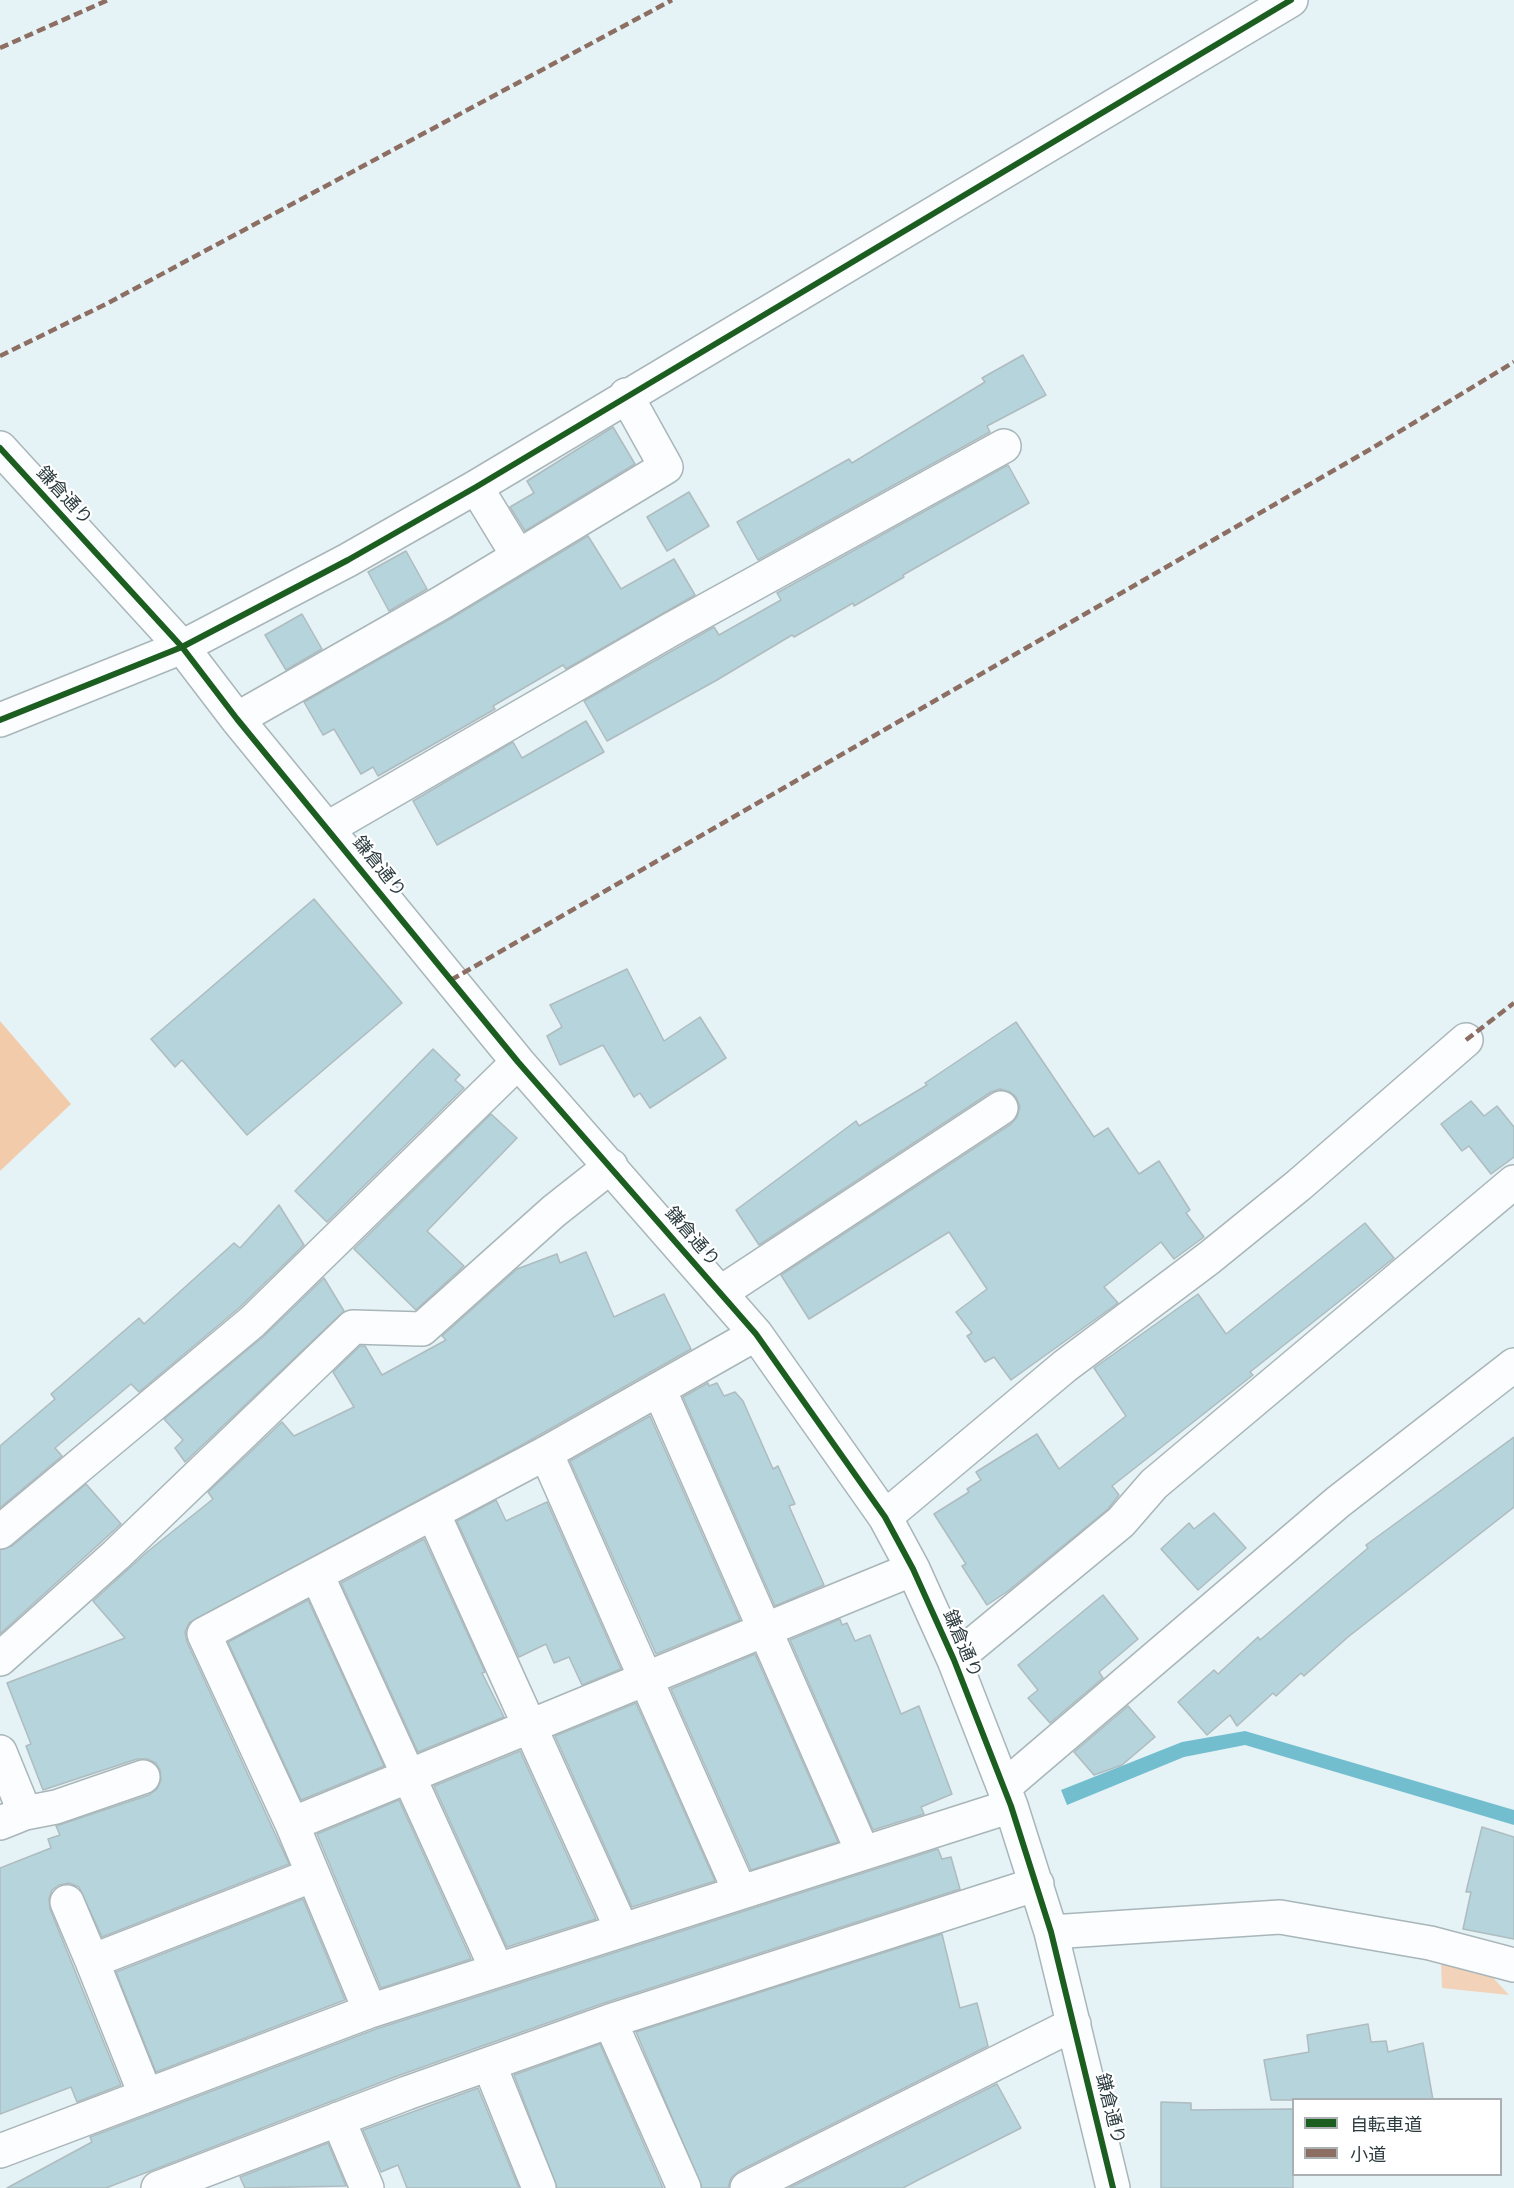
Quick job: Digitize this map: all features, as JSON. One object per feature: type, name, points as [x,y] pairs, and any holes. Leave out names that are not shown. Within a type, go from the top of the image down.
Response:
[{"type":"street","points":[[0,720],[182,647],[348,560],[476,487],[626,395],[1291,0]]},
{"type":"street","points":[[237,719],[441,603],[666,467],[626,395]]},
{"type":"street","points":[[328,828],[670,630],[1004,446]]},
{"type":"street","name":"鎌倉通り","points":[[0,448],[182,647],[237,719],[519,1062],[756,1334],[885,1517],[913,1569],[954,1660],[1008,1796],[1051,1932],[1113,2188]]},
{"type":"street","points":[[476,487],[518,556]]},
{"type":"street","points":[[885,1517],[1065,1366],[1209,1258],[1299,1185],[1466,1040]]},
{"type":"street","points":[[0,1532],[252,1322],[519,1062]]},
{"type":"street","points":[[720,1293],[1001,1108]]},
{"type":"street","points":[[0,1659],[116,1555],[353,1327],[422,1329],[554,1211],[611,1166]]},
{"type":"street","points":[[954,1660],[1121,1522],[1154,1484],[1514,1182]]},
{"type":"street","points":[[370,2011],[292,1824],[204,1634],[434,1513],[756,1334]]},
{"type":"street","points":[[0,2151],[370,2011],[863,1853],[1008,1796],[1338,1502],[1514,1365]]},
{"type":"street","points":[[659,1389],[767,1630],[863,1853]]},
{"type":"street","points":[[546,1452],[740,1892]]},
{"type":"street","points":[[434,1513],[622,1930]]},
{"type":"street","points":[[292,1824],[411,1778],[913,1569]]},
{"type":"street","points":[[317,1575],[497,1970]]},
{"type":"street","points":[[0,1752],[13,1818],[56,1807],[143,1777]]},
{"type":"street","points":[[92,1961],[313,1875]]},
{"type":"street","points":[[158,2188],[200,2181],[338,2119],[610,2021],[1037,1884]]},
{"type":"street","points":[[67,1902],[146,2096]]},
{"type":"street","points":[[1051,1932],[1280,1917],[1430,1943],[1514,1965]]},
{"type":"street","points":[[610,2021],[684,2188]]},
{"type":"street","points":[[747,2188],[1074,2024]]},
{"type":"street","points":[[489,2064],[539,2188]]},
{"type":"street","points":[[338,2119],[367,2188]]},
{"type":"shaded area","points":[[0,1021],[71,1104],[0,1171]]},
{"type":"shaded area","points":[[1441,1960],[1485,1969],[1509,1995],[1442,1988]]},
{"type":"water","points":[[1245,1731],[1514,1810],[1514,1825],[1245,1745],[1184,1757],[1067,1805],[1061,1790],[1182,1742]]},
{"type":"building","points":[[1023,355],[1046,395],[987,426],[990,432],[758,560],[737,522],[849,459],[852,463],[985,382],[982,378]]},
{"type":"building","points":[[613,427],[635,464],[525,531],[510,507],[534,493],[527,481]]},
{"type":"building","points":[[1008,465],[1029,503],[903,575],[904,577],[854,606],[853,603],[794,637],[792,635],[607,741],[584,701],[714,627],[719,635],[781,600],[777,593]]},
{"type":"building","points":[[689,492],[709,526],[667,551],[647,517]]},
{"type":"building","points":[[588,536],[621,589],[674,559],[695,595],[566,669],[563,665],[493,706],[495,709],[378,776],[373,767],[361,774],[334,729],[323,735],[304,702],[450,619]]},
{"type":"building","points":[[406,551],[427,589],[389,611],[368,572]]},
{"type":"building","points":[[302,614],[322,649],[286,670],[265,635]]},
{"type":"building","points":[[586,721],[604,752],[437,845],[413,801],[513,742],[522,758]]},
{"type":"building","points":[[314,899],[402,1003],[247,1135],[182,1060],[175,1067],[151,1039]]},
{"type":"building","points":[[627,969],[664,1041],[700,1017],[726,1058],[650,1108],[640,1093],[634,1097],[603,1045],[560,1065],[547,1036],[562,1027],[550,1005]]},
{"type":"building","points":[[1016,1022],[1094,1137],[1108,1128],[1139,1174],[1159,1161],[1190,1210],[1186,1213],[1204,1237],[1174,1259],[1161,1242],[1104,1287],[1118,1303],[1011,1380],[994,1357],[985,1362],[967,1336],[972,1333],[956,1312],[987,1289],[949,1232],[809,1319],[781,1275],[1011,1124],[1017,1117],[1020,1107],[1016,1097],[1000,1089],[991,1092],[759,1245],[736,1210],[856,1121],[859,1126],[927,1085],[925,1083]]},
{"type":"building","points":[[433,1049],[460,1075],[455,1080],[464,1088],[327,1222],[295,1191]]},
{"type":"building","points":[[1471,1101],[1484,1116],[1497,1106],[1514,1127],[1514,1157],[1491,1174],[1469,1146],[1462,1151],[1441,1124]]},
{"type":"building","points":[[491,1114],[517,1138],[427,1231],[464,1266],[416,1310],[354,1249]]},
{"type":"building","points":[[279,1205],[304,1245],[239,1308],[139,1392],[131,1384],[55,1448],[62,1456],[0,1508],[0,1446],[55,1399],[51,1394],[139,1318],[144,1324],[234,1243],[240,1248]]},
{"type":"building","points":[[1365,1223],[1394,1258],[1250,1372],[1253,1375],[1112,1486],[1119,1495],[1108,1509],[1008,1591],[987,1605],[962,1566],[966,1564],[934,1514],[969,1492],[967,1489],[981,1480],[976,1472],[1037,1434],[1059,1469],[1126,1416],[1094,1368],[1198,1294],[1226,1334]]},
{"type":"building","points":[[586,1252],[614,1317],[664,1294],[691,1349],[520,1446],[189,1623],[185,1632],[187,1642],[289,1864],[102,1937],[79,1887],[69,1883],[59,1885],[52,1890],[49,1899],[50,1909],[121,2085],[77,2102],[71,2087],[0,2114],[0,1868],[51,1848],[48,1839],[60,1835],[56,1826],[149,1795],[157,1789],[161,1780],[160,1770],[156,1763],[147,1759],[137,1759],[43,1790],[26,1746],[31,1744],[7,1683],[125,1638],[93,1601],[147,1552],[213,1499],[208,1492],[282,1422],[294,1436],[354,1407],[333,1372],[360,1346],[365,1346],[382,1375],[446,1340],[442,1336],[517,1269],[557,1254],[560,1263]]},
{"type":"building","points":[[324,1278],[344,1311],[185,1462],[175,1448],[183,1440],[164,1419],[264,1336]]},
{"type":"building","points":[[708,1383],[709,1386],[717,1383],[724,1396],[735,1392],[743,1401],[773,1469],[778,1466],[795,1504],[789,1506],[824,1585],[775,1606],[683,1397]]},
{"type":"building","points":[[650,1416],[740,1620],[656,1654],[570,1461]]},
{"type":"building","points":[[1514,1437],[1514,1507],[1348,1637],[1304,1676],[1301,1673],[1276,1696],[1273,1693],[1237,1726],[1230,1715],[1207,1735],[1178,1702],[1214,1670],[1218,1674],[1258,1637],[1260,1640],[1368,1548],[1366,1545]]},
{"type":"building","points":[[86,1484],[121,1524],[0,1634],[0,1550],[12,1546]]},
{"type":"building","points":[[496,1500],[506,1521],[547,1502],[621,1669],[582,1685],[569,1657],[554,1663],[546,1644],[519,1657],[457,1521]]},
{"type":"building","points":[[1214,1513],[1246,1548],[1198,1590],[1161,1549],[1189,1523],[1194,1529]]},
{"type":"building","points":[[424,1539],[485,1672],[482,1673],[504,1717],[418,1752],[341,1583]]},
{"type":"building","points":[[1103,1595],[1138,1639],[1099,1672],[1103,1678],[1050,1723],[1028,1698],[1038,1690],[1018,1665]]},
{"type":"building","points":[[308,1600],[384,1766],[301,1800],[228,1642]]},
{"type":"building","points":[[840,1619],[842,1625],[847,1623],[855,1641],[870,1635],[901,1714],[919,1706],[952,1794],[921,1807],[924,1814],[873,1830],[790,1640]]},
{"type":"building","points":[[755,1654],[838,1842],[751,1870],[671,1689]]},
{"type":"building","points":[[636,1703],[715,1881],[632,1907],[555,1736]]},
{"type":"building","points":[[1128,1706],[1155,1737],[1122,1765],[1094,1775],[1074,1752]]},
{"type":"building","points":[[520,1751],[596,1919],[507,1947],[434,1786]]},
{"type":"building","points":[[399,1800],[471,1959],[381,1988],[317,1834]]},
{"type":"building","points":[[1482,1827],[1514,1837],[1514,1939],[1463,1929],[1471,1892],[1466,1892]]},
{"type":"building","points":[[938,1849],[942,1859],[951,1857],[960,1889],[604,2003],[400,2075],[106,2188],[7,2188],[92,2142],[90,2137],[376,2029]]},
{"type":"building","points":[[303,1899],[345,2000],[156,2072],[116,1972]]},
{"type":"building","points":[[942,1934],[960,2008],[977,2003],[988,2046],[739,2171],[731,2178],[728,2188],[702,2188],[636,2032]]},
{"type":"building","points":[[1368,2024],[1371,2042],[1386,2041],[1388,2052],[1423,2043],[1433,2098],[1271,2100],[1264,2060],[1309,2052],[1307,2035]]},
{"type":"building","points":[[600,2044],[663,2188],[557,2188],[514,2075]]},
{"type":"building","points":[[997,2084],[1021,2128],[903,2188],[789,2188]]},
{"type":"building","points":[[478,2088],[519,2188],[407,2188],[398,2165],[381,2172],[363,2130]]},
{"type":"building","points":[[1161,2102],[1191,2103],[1191,2110],[1292,2109],[1293,2188],[1161,2188]]},
{"type":"building","points":[[328,2143],[346,2186],[245,2188],[240,2177]]},
{"type":"marked path","points":[[0,48],[108,0]]},
{"type":"marked path","points":[[0,356],[108,303],[672,0]]},
{"type":"marked path","points":[[451,980],[1369,450],[1514,362]]},
{"type":"marked path","points":[[1466,1040],[1514,1003]]},
{"type":"cycle path","points":[[0,720],[182,647],[348,560],[476,487],[1291,0]]},
{"type":"cycle path","points":[[0,448],[182,647],[237,719],[518,1062],[756,1334],[885,1517],[913,1569],[954,1660],[1011,1806],[1051,1932],[1113,2188]]}]
